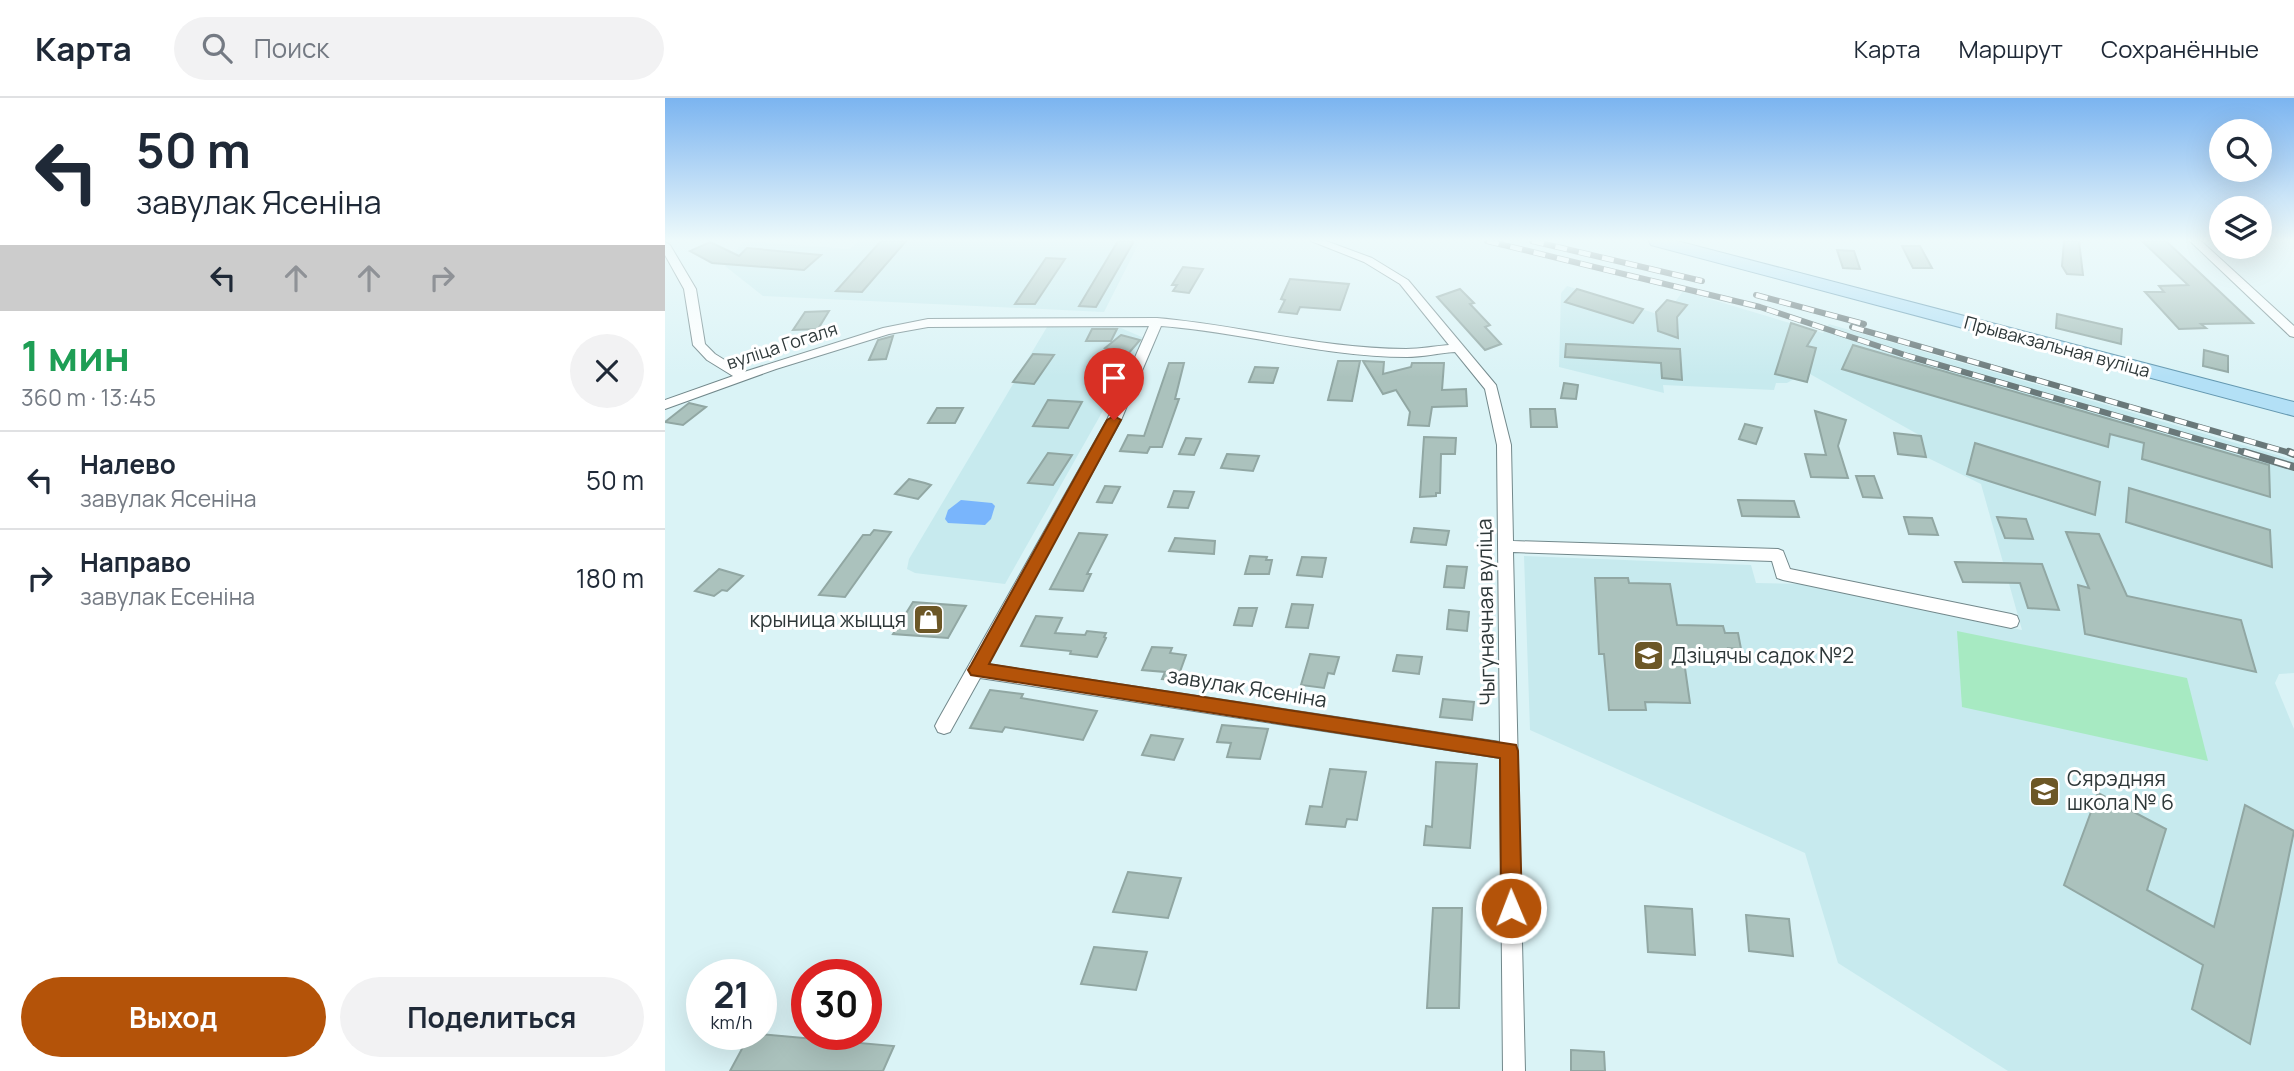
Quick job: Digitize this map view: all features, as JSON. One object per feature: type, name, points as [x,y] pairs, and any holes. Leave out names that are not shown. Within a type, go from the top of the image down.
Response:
[{"type":"main road","name":"Прывакзальная вуліца","points":[[1832,286],[2294,409]]},
{"type":"street","points":[[689,286],[699,345],[711,357],[741,376]]},
{"type":"street","name":"Чыгуначная вуліца","points":[[1407,286],[1455,348],[1491,388],[1504,445],[1514,1071]]},
{"type":"street","points":[[2244,286],[2294,333]]},
{"type":"street","name":"вуліца Гогаля","points":[[665,405],[741,376],[887,331],[928,323],[1157,322],[1195,325],[1319,346],[1407,353],[1455,348]]},
{"type":"street","points":[[944,726],[1114,420],[1157,322]]},
{"type":"street","points":[[1505,546],[1778,555],[1783,575],[2011,621]]},
{"type":"street","name":"завулак Ясеніна","points":[[977,670],[1509,751]]},
{"type":"shaded area","points":[[751,286],[1117,286],[1104,312],[763,296]]},
{"type":"shaded area","points":[[1568,286],[1667,317],[1662,306],[1667,300],[1675,302],[1683,291],[1823,333],[1829,324],[2294,460],[2294,673],[2279,674],[2275,683],[2294,729],[2294,1071],[2008,1071],[1838,963],[1805,853],[1530,730],[1524,556],[1751,565],[1756,583],[1804,584],[2022,630],[1981,484],[1926,457],[1921,436],[1810,374],[1807,382],[1794,379],[1787,383],[1776,383],[1774,390],[1663,385],[1664,393],[1559,367],[1561,293]]},
{"type":"shaded area","points":[[1047,327],[1121,328],[1144,338],[1005,584],[915,573],[907,569],[909,559]]},
{"type":"green space","points":[[1957,631],[2187,678],[2208,761],[1962,707]]},
{"type":"water","points":[[961,500],[992,503],[995,506],[991,519],[985,525],[948,523],[945,519],[948,510]]},
{"type":"building","points":[[840,286],[867,286],[862,292],[836,291]]},
{"type":"building","points":[[1027,286],[1047,286],[1035,304],[1015,304]]},
{"type":"building","points":[[1091,286],[1108,286],[1096,307],[1079,306]]},
{"type":"building","points":[[1176,286],[1193,286],[1189,293],[1173,291]]},
{"type":"building","points":[[1287,286],[1348,286],[1340,310],[1300,307],[1297,314],[1279,312],[1285,300],[1281,299]]},
{"type":"building","points":[[2159,286],[2214,286],[2253,323],[2201,324],[2206,328],[2179,329],[2145,292],[2164,292]]},
{"type":"building","points":[[1460,289],[1474,303],[1470,304],[1490,325],[1485,327],[1501,344],[1485,350],[1437,297]]},
{"type":"building","points":[[1577,289],[1643,309],[1633,323],[1565,302]]},
{"type":"building","points":[[1667,300],[1687,305],[1677,317],[1678,338],[1658,331],[1656,312]]},
{"type":"building","points":[[829,311],[818,329],[793,330],[805,312]]},
{"type":"building","points":[[2057,314],[2122,329],[2121,344],[2056,328]]},
{"type":"building","points":[[1791,323],[1816,331],[1807,346],[1816,348],[1807,382],[1775,374]]},
{"type":"building","points":[[1092,329],[1117,329],[1111,341],[1086,341]]},
{"type":"building","points":[[1121,335],[1140,340],[1127,355],[1105,348]]},
{"type":"building","points":[[893,336],[886,359],[869,360],[878,340]]},
{"type":"building","points":[[1566,344],[1680,349],[1682,380],[1662,378],[1661,363],[1565,357]]},
{"type":"building","points":[[1853,345],[2269,465],[2270,497],[2142,459],[2144,443],[2110,434],[2108,447],[1842,369]]},
{"type":"building","points":[[2204,350],[2228,356],[2228,372],[2203,366]]},
{"type":"building","points":[[1033,354],[1054,355],[1034,384],[1013,382]]},
{"type":"building","points":[[1338,361],[1360,361],[1352,401],[1328,400]]},
{"type":"building","points":[[1363,361],[1384,362],[1383,374],[1411,367],[1412,363],[1444,363],[1442,390],[1466,389],[1467,406],[1432,407],[1429,426],[1408,425],[1410,412],[1396,390],[1383,394]]},
{"type":"building","points":[[1169,363],[1184,363],[1175,399],[1179,399],[1162,447],[1150,447],[1147,453],[1120,451],[1128,435],[1144,436]]},
{"type":"building","points":[[1255,367],[1278,368],[1273,383],[1249,382]]},
{"type":"building","points":[[1564,383],[1578,385],[1576,399],[1561,398]]},
{"type":"building","points":[[1048,400],[1082,402],[1068,428],[1033,426]]},
{"type":"building","points":[[689,403],[706,407],[683,425],[665,422]]},
{"type":"building","points":[[937,408],[963,408],[955,423],[928,423]]},
{"type":"building","points":[[1530,409],[1555,409],[1557,427],[1531,427]]},
{"type":"building","points":[[1815,411],[1846,420],[1838,446],[1848,478],[1811,477],[1805,454],[1826,455]]},
{"type":"building","points":[[1745,424],[1762,428],[1756,444],[1739,439]]},
{"type":"building","points":[[1894,433],[1921,436],[1926,457],[1898,454]]},
{"type":"building","points":[[1424,437],[1456,438],[1455,454],[1441,454],[1440,493],[1436,493],[1436,496],[1420,497]]},
{"type":"building","points":[[1186,438],[1201,439],[1194,455],[1179,454]]},
{"type":"building","points":[[1975,443],[2100,482],[2095,515],[1967,474]]},
{"type":"building","points":[[1048,453],[1072,455],[1053,485],[1028,483]]},
{"type":"building","points":[[1227,454],[1259,456],[1253,471],[1221,468]]},
{"type":"building","points":[[1856,476],[1874,476],[1882,498],[1863,497]]},
{"type":"building","points":[[909,479],[931,485],[918,499],[895,494]]},
{"type":"building","points":[[1105,486],[1120,487],[1112,503],[1097,502]]},
{"type":"building","points":[[2129,488],[2270,530],[2272,567],[2126,522]]},
{"type":"building","points":[[1174,491],[1194,492],[1188,508],[1168,507]]},
{"type":"building","points":[[1738,500],[1794,501],[1799,517],[1742,516]]},
{"type":"building","points":[[1904,517],[1932,518],[1938,535],[1909,534]]},
{"type":"building","points":[[1997,517],[2026,519],[2033,539],[2005,538]]},
{"type":"building","points":[[1414,528],[1449,531],[1446,545],[1411,542]]},
{"type":"building","points":[[874,530],[891,532],[845,597],[819,595],[863,535],[870,535]]},
{"type":"building","points":[[2066,532],[2099,534],[2127,596],[2241,620],[2256,672],[2085,634],[2078,585],[2089,588]]},
{"type":"building","points":[[1079,533],[1107,535],[1087,574],[1091,574],[1083,591],[1050,589]]},
{"type":"building","points":[[1175,538],[1215,541],[1214,554],[1169,551]]},
{"type":"building","points":[[1250,556],[1272,560],[1269,574],[1245,574]]},
{"type":"building","points":[[1302,557],[1326,558],[1322,577],[1297,575]]},
{"type":"building","points":[[1955,562],[2042,564],[2059,610],[2028,608],[2020,583],[1963,582]]},
{"type":"building","points":[[1447,566],[1467,567],[1464,588],[1444,587]]},
{"type":"building","points":[[719,569],[743,576],[727,591],[722,590],[714,596],[695,591]]},
{"type":"building","points":[[1595,578],[1628,578],[1629,583],[1670,584],[1677,625],[1723,626],[1725,633],[1738,633],[1741,649],[1728,648],[1729,655],[1683,654],[1690,703],[1645,702],[1646,710],[1609,710],[1604,654],[1599,654]]},
{"type":"building","points":[[913,602],[966,606],[948,638],[893,634]]},
{"type":"building","points":[[1292,604],[1313,605],[1308,628],[1286,627]]},
{"type":"building","points":[[1239,608],[1257,608],[1252,626],[1234,625]]},
{"type":"building","points":[[1449,610],[1469,612],[1467,631],[1447,629]]},
{"type":"building","points":[[1036,616],[1062,618],[1055,633],[1106,633],[1097,657],[1070,654],[1071,651],[1021,646]]},
{"type":"building","points":[[1152,647],[1172,648],[1170,653],[1186,655],[1177,680],[1162,679],[1165,672],[1142,670]]},
{"type":"building","points":[[1310,654],[1339,657],[1334,674],[1328,673],[1324,688],[1301,685]]},
{"type":"building","points":[[1397,655],[1422,657],[1419,674],[1393,671]]},
{"type":"building","points":[[990,690],[1023,694],[1021,698],[1097,711],[1083,740],[1005,727],[1002,732],[970,728]]},
{"type":"building","points":[[1443,699],[1474,702],[1472,720],[1440,717]]},
{"type":"building","points":[[1222,725],[1268,729],[1260,759],[1227,757],[1231,743],[1217,742]]},
{"type":"building","points":[[1151,735],[1183,739],[1174,760],[1142,755]]},
{"type":"building","points":[[1436,762],[1477,764],[1470,848],[1424,845],[1426,826],[1432,827]]},
{"type":"building","points":[[1330,769],[1366,772],[1357,820],[1347,819],[1345,827],[1306,824],[1310,806],[1322,807]]},
{"type":"building","points":[[2098,793],[2166,829],[2147,890],[2214,927],[2245,805],[2294,831],[2250,1044],[2192,1009],[2203,965],[2064,885]]},
{"type":"building","points":[[1128,872],[1181,878],[1168,918],[1113,912]]},
{"type":"building","points":[[1645,906],[1692,909],[1695,955],[1648,952]]},
{"type":"building","points":[[1433,908],[1462,908],[1459,1008],[1427,1008]]},
{"type":"building","points":[[1746,915],[1789,919],[1793,956],[1749,951]]},
{"type":"building","points":[[1094,947],[1147,952],[1136,990],[1081,984]]},
{"type":"building","points":[[777,1036],[791,1037],[791,1050],[882,1050],[882,1045],[894,1046],[883,1071],[730,1071],[741,1050],[777,1050]]},
{"type":"building","points":[[1571,1050],[1604,1052],[1605,1071],[1571,1071]]},
{"type":"railway","points":[[1675,286],[1760,307],[1908,356],[2250,454]]},
{"type":"railway","points":[[1756,295],[1864,324]]},
{"type":"railway","points":[[1852,327],[2294,454],[2289,452]]},
{"type":"railway","points":[[2244,452],[2294,467]]},
{"type":"place","name":"крыница жыцця","points":[[929,620]]},
{"type":"place","name":"Дзіцячы садок №2","points":[[1648,656]]},
{"type":"place","name":"Сярэдняя школа № 6","points":[[2044,791]]},
{"type":"route","points":[[1114,420],[977,670],[1509,751],[1511,908]]}]
